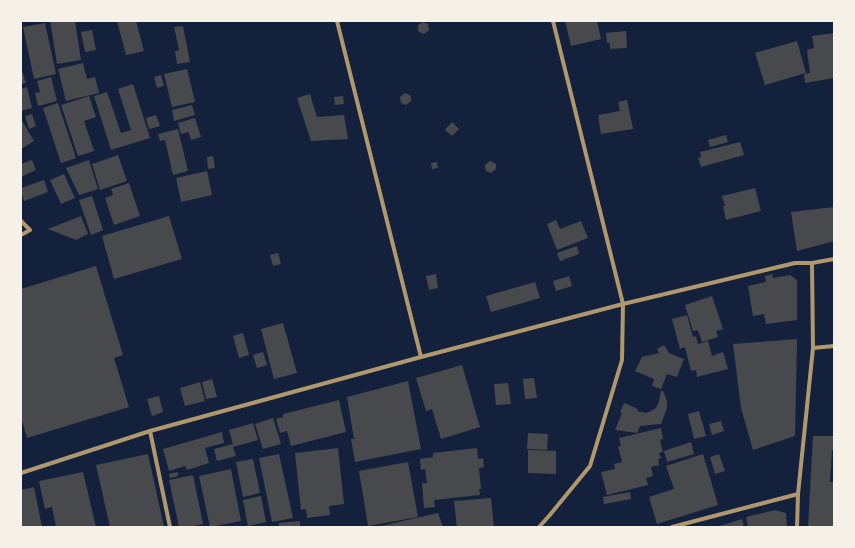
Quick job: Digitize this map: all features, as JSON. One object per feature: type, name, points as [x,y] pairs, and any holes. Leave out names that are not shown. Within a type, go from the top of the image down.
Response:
[{"type":"street","points":[[337,21],[421,357]]},
{"type":"street","points":[[539,527],[590,466],[622,360],[623,304],[553,21]]},
{"type":"street","points":[[21,221],[30,230],[21,235]]},
{"type":"street","points":[[21,473],[150,431],[421,357],[623,304],[795,263],[812,263],[834,259]]},
{"type":"street","points":[[797,527],[798,494],[813,348],[812,263]]},
{"type":"street","points":[[813,348],[834,346]]},
{"type":"street","points":[[150,431],[170,527]]},
{"type":"street","points":[[672,527],[798,494]]},
{"type":"building","points":[[50,21],[75,21],[81,60],[57,64]]},
{"type":"building","points":[[117,21],[136,21],[144,51],[126,55]]},
{"type":"building","points":[[565,21],[597,21],[601,39],[571,46]]},
{"type":"building","points":[[423,22],[428,24],[429,30],[424,34],[418,31],[418,25]]},
{"type":"building","points":[[45,23],[56,74],[34,79],[23,27]]},
{"type":"building","points":[[183,26],[190,62],[177,64],[175,51],[179,50],[174,27]]},
{"type":"building","points":[[92,30],[96,50],[85,52],[81,32]]},
{"type":"building","points":[[626,31],[627,48],[610,49],[610,43],[607,43],[606,33]]},
{"type":"building","points":[[834,33],[834,78],[805,83],[804,74],[810,73],[807,50],[814,48],[812,36]]},
{"type":"building","points":[[797,41],[806,73],[765,85],[755,53]]},
{"type":"building","points":[[83,63],[87,79],[95,77],[99,93],[66,101],[58,69]]},
{"type":"building","points":[[187,69],[195,102],[172,107],[164,74]]},
{"type":"building","points":[[23,73],[26,83],[21,84],[21,74]]},
{"type":"building","points":[[161,75],[164,86],[157,88],[154,77]]},
{"type":"building","points":[[51,77],[57,101],[38,106],[35,93],[40,92],[37,81]]},
{"type":"building","points":[[133,84],[150,138],[111,150],[94,96],[107,92],[121,133],[131,130],[118,89]]},
{"type":"building","points":[[27,87],[32,108],[21,111],[21,89]]},
{"type":"building","points":[[405,93],[411,96],[411,101],[406,105],[401,103],[400,97]]},
{"type":"building","points":[[310,94],[317,117],[344,115],[348,139],[311,141],[297,98]]},
{"type":"building","points":[[89,96],[96,117],[84,121],[94,151],[78,156],[61,105]]},
{"type":"building","points":[[343,96],[344,104],[335,105],[334,97]]},
{"type":"building","points":[[627,100],[633,129],[601,134],[598,115],[620,111],[618,102]]},
{"type":"building","points":[[58,103],[76,158],[61,163],[43,108]]},
{"type":"building","points":[[192,105],[195,115],[174,121],[172,110]]},
{"type":"building","points":[[32,114],[36,126],[29,129],[25,116]]},
{"type":"building","points":[[156,115],[160,126],[149,129],[146,118]]},
{"type":"building","points":[[195,118],[201,137],[191,140],[189,132],[181,134],[178,123]]},
{"type":"building","points":[[21,119],[34,141],[21,149]]},
{"type":"building","points":[[452,122],[459,129],[452,136],[445,130]]},
{"type":"building","points":[[178,129],[188,171],[173,175],[165,140],[160,141],[158,134]]},
{"type":"building","points":[[726,135],[728,142],[710,147],[708,140]]},
{"type":"building","points":[[740,142],[744,155],[701,167],[698,158],[701,157],[700,152]]},
{"type":"building","points":[[118,155],[127,181],[100,190],[92,164]]},
{"type":"building","points":[[213,156],[215,168],[208,169],[207,157]]},
{"type":"building","points":[[32,160],[36,170],[21,177],[21,164]]},
{"type":"building","points":[[89,160],[98,189],[79,195],[66,168]]},
{"type":"building","points":[[490,161],[496,164],[496,169],[491,173],[486,171],[485,165]]},
{"type":"building","points":[[437,162],[438,168],[432,169],[431,163]]},
{"type":"building","points":[[207,171],[212,195],[181,202],[176,178]]},
{"type":"building","points":[[64,174],[75,198],[61,204],[50,180]]},
{"type":"building","points":[[44,180],[48,192],[24,201],[21,188]]},
{"type":"building","points":[[129,183],[140,216],[114,225],[105,198],[113,195],[111,189]]},
{"type":"building","points":[[755,188],[761,211],[726,220],[723,206],[725,206],[722,196]]},
{"type":"building","points":[[92,196],[103,230],[91,235],[79,200]]},
{"type":"building","points":[[834,207],[834,241],[797,251],[791,212]]},
{"type":"building","points":[[81,216],[88,234],[76,240],[48,229]]},
{"type":"building","points":[[169,216],[182,259],[114,279],[102,236]]},
{"type":"building","points":[[556,220],[560,229],[581,221],[588,238],[557,250],[547,224]]},
{"type":"building","points":[[577,246],[579,254],[560,261],[557,253]]},
{"type":"building","points":[[278,253],[281,264],[273,266],[270,255]]},
{"type":"building","points":[[96,266],[123,355],[114,358],[129,407],[27,438],[21,417],[21,289]]},
{"type":"building","points":[[436,274],[438,288],[429,290],[426,276]]},
{"type":"building","points":[[772,274],[773,278],[790,275],[797,280],[797,320],[766,324],[764,314],[753,316],[748,286],[766,282],[765,276]]},
{"type":"building","points":[[569,276],[572,286],[556,291],[553,281]]},
{"type":"building","points":[[535,282],[540,298],[491,312],[486,296]]},
{"type":"building","points":[[712,296],[723,329],[716,331],[718,337],[702,342],[698,330],[693,331],[685,305]]},
{"type":"building","points":[[687,315],[693,337],[696,336],[698,344],[708,341],[712,356],[723,352],[728,369],[697,377],[696,370],[691,371],[685,347],[680,349],[672,319]]},
{"type":"building","points":[[283,323],[297,373],[274,379],[261,329]]},
{"type":"building","points":[[243,333],[249,355],[239,358],[233,336]]},
{"type":"building","points":[[797,339],[795,436],[753,450],[741,408],[733,344]]},
{"type":"building","points":[[664,345],[669,353],[684,359],[677,377],[667,374],[661,389],[652,386],[654,379],[635,371],[642,357],[659,353],[657,349]]},
{"type":"building","points":[[263,352],[267,365],[257,368],[253,355]]},
{"type":"building","points":[[462,365],[480,427],[441,439],[432,409],[426,411],[416,378]]},
{"type":"building","points":[[534,378],[537,398],[525,399],[523,379]]},
{"type":"building","points":[[212,379],[217,397],[206,399],[202,382]]},
{"type":"building","points":[[408,381],[421,449],[355,462],[351,439],[354,439],[347,397]]},
{"type":"building","points":[[200,382],[205,401],[185,406],[180,388]]},
{"type":"building","points":[[508,383],[511,404],[496,405],[494,384]]},
{"type":"building","points":[[661,391],[663,391],[667,401],[667,408],[661,424],[640,426],[637,433],[615,430],[622,413],[620,412],[624,403],[638,409],[637,411],[646,413],[656,408]]},
{"type":"building","points":[[159,396],[163,412],[152,416],[147,399]]},
{"type":"building","points":[[339,400],[346,432],[291,446],[287,431],[280,433],[276,419],[283,417],[283,414]]},
{"type":"building","points":[[699,411],[706,436],[694,439],[688,414]]},
{"type":"building","points":[[273,418],[281,444],[263,449],[255,424]]},
{"type":"building","points":[[721,421],[724,431],[712,435],[709,424]]},
{"type":"building","points":[[253,423],[258,440],[233,447],[236,456],[217,461],[214,449],[233,444],[229,430]]},
{"type":"building","points":[[661,428],[663,439],[660,440],[663,452],[659,453],[661,458],[658,459],[659,465],[651,467],[653,476],[646,478],[648,485],[607,495],[601,472],[615,469],[614,464],[622,462],[618,446],[621,446],[619,438]]},
{"type":"building","points":[[222,432],[224,443],[205,448],[209,463],[187,470],[185,466],[169,471],[163,449]]},
{"type":"building","points":[[528,433],[548,434],[547,450],[527,449]]},
{"type":"building","points":[[813,436],[834,436],[834,451],[832,450],[830,482],[834,482],[834,527],[808,527]]},
{"type":"building","points":[[691,442],[694,454],[667,462],[664,451]]},
{"type":"building","points":[[338,448],[344,504],[329,506],[330,515],[307,518],[306,509],[301,510],[295,453]]},
{"type":"building","points":[[477,448],[478,459],[483,458],[484,467],[479,468],[481,489],[479,489],[480,495],[434,500],[435,507],[424,508],[422,483],[427,483],[425,469],[421,470],[420,459],[433,457],[433,453]]},
{"type":"building","points":[[528,450],[556,451],[556,474],[528,473]]},
{"type":"building","points":[[148,454],[164,527],[110,527],[96,465]]},
{"type":"building","points":[[279,454],[293,518],[272,522],[259,458]]},
{"type":"building","points":[[703,454],[718,505],[657,524],[649,497],[674,489],[666,466]]},
{"type":"building","points":[[719,454],[725,471],[715,474],[710,457]]},
{"type":"building","points":[[253,459],[260,493],[243,497],[236,462]]},
{"type":"building","points":[[408,462],[418,517],[368,526],[359,471]]},
{"type":"building","points":[[231,469],[241,521],[210,527],[199,476]]},
{"type":"building","points":[[83,472],[96,527],[56,527],[52,507],[45,509],[39,481]]},
{"type":"building","points":[[178,472],[178,476],[170,478],[169,474]]},
{"type":"building","points":[[193,475],[203,524],[189,527],[179,527],[169,480]]},
{"type":"building","points":[[34,487],[42,527],[21,527],[21,490]]},
{"type":"building","points":[[630,492],[631,499],[604,504],[603,497]]},
{"type":"building","points":[[261,496],[266,522],[248,526],[243,500]]},
{"type":"building","points":[[491,498],[494,527],[457,527],[454,501]]},
{"type":"building","points":[[775,510],[786,513],[787,527],[748,527],[746,517]]},
{"type":"building","points":[[438,513],[443,527],[381,527],[381,526]]},
{"type":"building","points":[[742,519],[744,527],[716,527]]},
{"type":"building","points":[[300,521],[300,527],[279,527],[279,523]]}]
